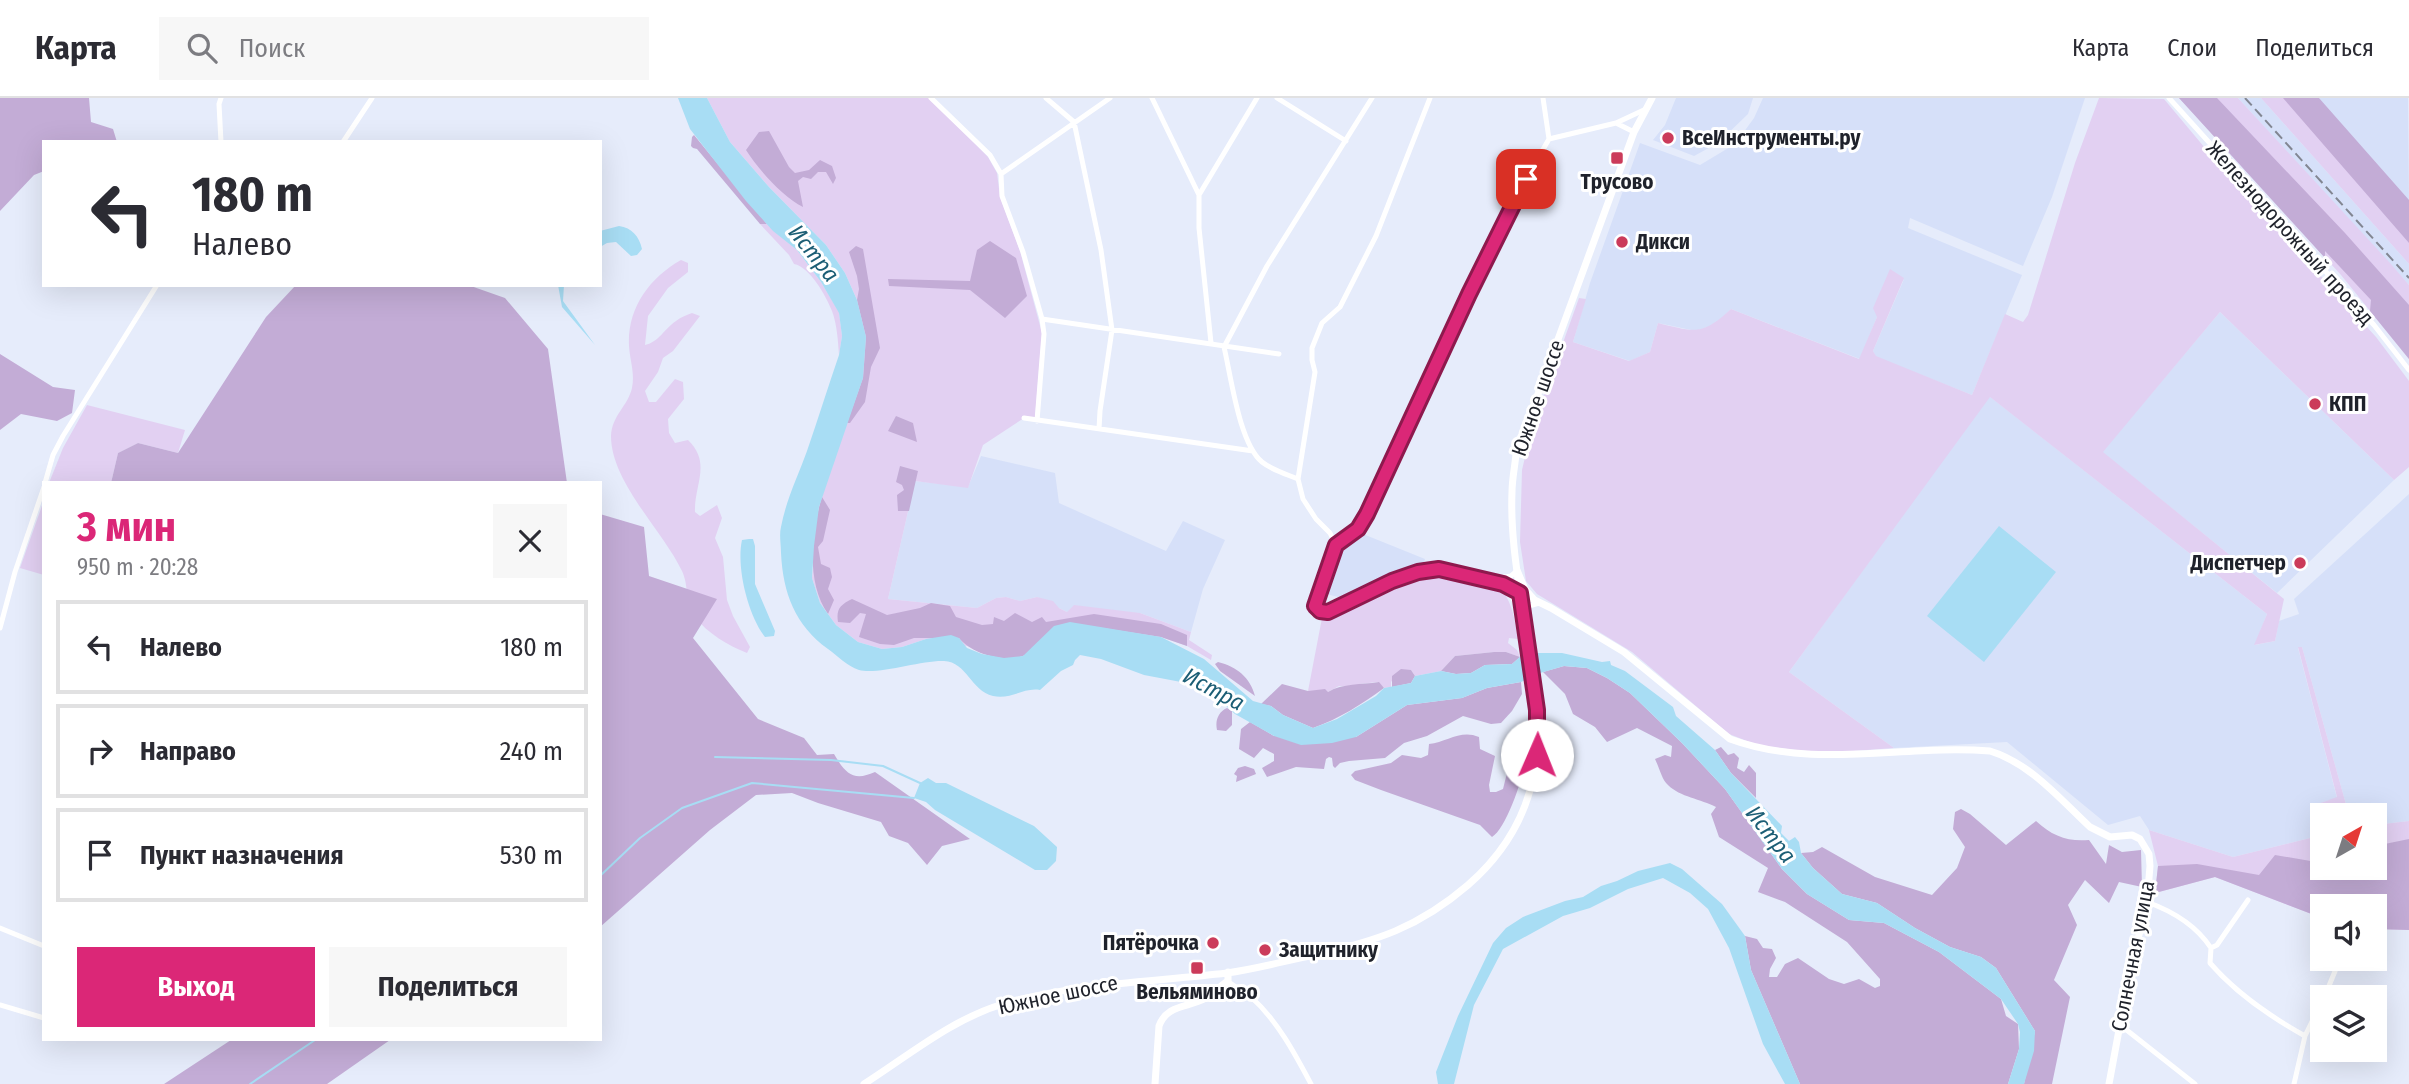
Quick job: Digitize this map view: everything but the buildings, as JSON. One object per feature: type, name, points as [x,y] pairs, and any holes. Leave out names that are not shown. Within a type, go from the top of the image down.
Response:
[{"type":"main road","name":"Южное шоссе","points":[[864,1084],[968,1017],[1002,1004],[1128,981],[1228,977],[1380,939],[1422,919],[1455,896],[1477,877],[1504,846],[1527,800],[1537,755],[1538,735],[1518,570],[1512,492],[1516,454],[1634,132],[1652,98]]},
{"type":"main road","points":[[1520,593],[1539,603]]},
{"type":"main road","name":"Солнечная улица","points":[[1539,603],[1624,652],[1730,739],[1748,746],[1809,755],[1990,751],[2025,768],[2101,834],[2110,837],[2132,835],[2140,839],[2149,854],[2147,902],[2119,1024],[2109,1084]]},
{"type":"main road","points":[[1155,1084],[1159,1026],[1162,1019],[1168,1011],[1209,996],[1228,977]]},
{"type":"street","points":[[221,98],[221,140]]},
{"type":"street","points":[[344,140],[372,98]]},
{"type":"street","points":[[931,98],[990,155],[1000,174],[1002,196],[1023,253],[1042,319],[1044,334],[1037,421]]},
{"type":"street","points":[[1046,98],[1074,122],[1101,250],[1112,330],[1099,429]]},
{"type":"street","points":[[1000,174],[1110,98]]},
{"type":"street","points":[[1152,98],[1199,195],[1199,228],[1210,343]]},
{"type":"street","points":[[1199,195],[1257,98]]},
{"type":"street","points":[[1277,98],[1346,141]]},
{"type":"street","points":[[1298,479],[1268,466],[1253,451],[1241,424],[1224,347],[1267,265],[1372,98]]},
{"type":"street","points":[[1336,545],[1330,533],[1316,519],[1303,499],[1298,479],[1315,372],[1312,348],[1322,324],[1340,307],[1376,236],[1430,98]]},
{"type":"street","points":[[1520,593],[1487,579],[1439,569],[1418,572],[1392,581],[1328,612],[1316,612],[1315,606],[1336,545],[1358,529],[1367,514],[1474,283],[1549,139],[1544,98]]},
{"type":"street","name":"Железнодорожный проезд","points":[[2169,98],[2374,325],[2409,370]]},
{"type":"street","points":[[1549,139],[1616,123],[1646,109]]},
{"type":"street","points":[[1616,123],[1634,132]]},
{"type":"street","points":[[45,481],[53,455],[63,436],[156,287]]},
{"type":"street","points":[[1042,319],[1279,354]]},
{"type":"street","points":[[1024,418],[1253,451]]},
{"type":"street","points":[[0,628],[42,491]]},
{"type":"street","points":[[1487,579],[1511,576],[1518,570],[1526,589],[1539,603],[1529,606],[1524,622]]},
{"type":"street","points":[[1487,579],[1507,590],[1517,604],[1524,622]]},
{"type":"street","points":[[2211,948],[2217,945],[2248,900]]},
{"type":"street","points":[[2147,902],[2172,911],[2199,933],[2211,948],[2210,963],[2221,975],[2264,1009],[2305,1036]]},
{"type":"street","points":[[0,928],[42,945]]},
{"type":"street","points":[[1228,977],[1233,986],[1250,996],[1264,1010],[1294,1053],[1311,1084]]},
{"type":"street","points":[[0,1005],[42,1017]]},
{"type":"street","points":[[2119,1024],[2194,1084]]},
{"type":"street","points":[[2294,1084],[2305,1036],[2310,1026]]},
{"type":"shaded area","points":[[0,98],[89,98],[91,122],[113,129],[116,140],[42,140],[42,172],[34,175],[0,211]]},
{"type":"shaded area","points":[[707,98],[931,98],[988,157],[997,173],[1000,197],[1020,251],[1042,333],[1035,418],[1024,418],[983,445],[968,488],[915,481],[888,599],[977,608],[996,598],[1006,597],[1020,601],[1037,597],[1053,601],[1067,612],[1074,605],[1140,613],[1191,632],[1189,640],[1212,655],[1211,660],[1187,646],[1161,637],[1023,656],[926,639],[902,647],[882,649],[858,642],[836,625],[820,603],[812,578],[819,507],[829,474],[857,300],[845,273],[826,245],[769,187],[730,142]]},
{"type":"shaded area","points":[[1676,98],[1753,98],[1748,114],[1718,143],[1694,156],[1653,140],[1665,125]]},
{"type":"shaded area","points":[[1763,98],[2085,98],[2052,197],[2023,266],[1910,218],[1908,228],[2022,275],[1972,395],[1876,357],[1873,351],[1904,279],[1877,317],[1860,359],[1731,309],[1716,324],[1696,331],[1658,323],[1650,352],[1630,361],[1573,342],[1590,283],[1640,143],[1700,165],[1735,144],[1754,118]]},
{"type":"shaded area","points":[[2099,98],[2164,99],[2210,154],[2376,337],[2409,381],[2409,467],[2394,480],[2220,312],[2103,452],[2284,599],[2275,641],[2254,645],[2267,614],[1990,397],[1789,672],[1894,748],[1826,753],[1760,746],[1729,734],[1632,652],[1537,594],[1526,581],[1520,542],[1522,470],[1531,432],[1579,298],[1586,299],[1573,342],[1629,361],[1650,352],[1658,323],[1698,330],[1713,324],[1731,309],[1859,359],[1877,317],[1873,308],[1890,269],[1904,278],[1873,351],[1876,356],[1972,395],[2005,314],[2023,322],[2028,315],[2075,163]]},
{"type":"shaded area","points":[[2179,98],[2238,98],[2390,263],[2409,285],[2409,359],[2341,275]]},
{"type":"shaded area","points":[[2179,98],[2217,98],[2409,305],[2409,359],[2370,311],[2371,300],[2325,251],[2325,258]]},
{"type":"shaded area","points":[[2238,98],[2261,98],[2409,264],[2409,285]]},
{"type":"shaded area","points":[[2261,98],[2317,98],[2409,205],[2409,264]]},
{"type":"shaded area","points":[[2283,98],[2319,98],[2409,200],[2409,243]]},
{"type":"shaded area","points":[[2317,98],[2408,98],[2409,205]]},
{"type":"shaded area","points":[[769,131],[795,173],[809,170],[820,160],[832,166],[836,178],[833,184],[826,172],[818,172],[811,179],[803,177],[798,181],[803,207],[787,197],[772,182],[746,150],[759,132]]},
{"type":"shaded area","points":[[694,135],[767,224],[760,224],[697,149],[691,146]]},
{"type":"shaded area","points":[[760,224],[767,224],[797,250],[821,282],[839,312],[842,336],[839,355],[834,316],[822,290],[806,271],[794,264]]},
{"type":"shaded area","points":[[990,241],[1016,258],[1027,296],[1005,318],[970,290],[889,286],[888,279],[970,281],[977,250]]},
{"type":"shaded area","points":[[856,246],[863,249],[880,348],[871,367],[865,402],[850,423],[847,423],[863,378],[866,337],[857,300],[857,276],[849,252]]},
{"type":"shaded area","points":[[681,260],[688,263],[688,272],[668,288],[648,316],[645,345],[654,341],[682,317],[692,313],[700,316],[673,351],[663,358],[658,372],[645,391],[649,402],[656,402],[675,379],[683,382],[684,399],[668,419],[669,433],[675,443],[688,440],[699,457],[700,475],[695,512],[700,516],[717,505],[722,518],[715,538],[723,557],[727,600],[750,647],[747,653],[719,638],[695,617],[682,571],[628,488],[613,453],[612,429],[633,383],[629,332],[636,307],[650,285]]},
{"type":"shaded area","points":[[294,287],[474,287],[505,298],[548,349],[567,481],[111,481],[118,453],[138,443],[178,453],[266,317]]},
{"type":"shaded area","points":[[2220,312],[2394,480],[2277,593],[2102,452]]},
{"type":"shaded area","points":[[0,354],[53,387],[75,390],[72,413],[57,421],[21,414],[0,430]]},
{"type":"shaded area","points":[[1989,396],[2267,614],[2255,645],[2275,641],[2279,621],[2299,614],[2294,599],[2409,494],[2409,821],[2387,824],[2387,803],[2346,803],[2302,647],[2298,648],[2337,798],[2310,803],[2310,838],[2233,857],[2149,830],[2140,816],[2108,825],[2007,742],[1894,748],[1789,672]]},
{"type":"shaded area","points":[[87,405],[185,430],[178,453],[138,443],[118,453],[111,481],[50,481],[63,448]]},
{"type":"shaded area","points":[[896,416],[913,423],[917,442],[888,431]]},
{"type":"shaded area","points":[[981,456],[1055,473],[1059,503],[1166,551],[1183,521],[1225,540],[1203,589],[1191,632],[1140,613],[1067,612],[1037,597],[1020,601],[1006,597],[996,598],[977,608],[888,599],[915,481],[968,487]]},
{"type":"shaded area","points":[[900,466],[918,471],[909,511],[898,511],[897,495],[904,490],[902,485],[896,482]]},
{"type":"shaded area","points":[[822,497],[830,510],[823,541],[818,547],[821,564],[830,568],[832,577],[828,589],[834,600],[828,614],[816,588],[813,557],[815,526]]},
{"type":"shaded area","points":[[42,506],[42,574],[20,568]]},
{"type":"shaded area","points":[[602,515],[644,527],[649,576],[717,599],[693,638],[758,719],[804,738],[817,755],[834,754],[850,774],[861,776],[875,772],[970,839],[942,846],[927,865],[908,843],[889,836],[881,822],[792,793],[756,795],[710,830],[602,925]]},
{"type":"shaded area","points":[[1358,532],[1425,559],[1423,565],[1347,599],[1330,595],[1324,591],[1343,546]]},
{"type":"shaded area","points":[[1434,573],[1480,580],[1503,592],[1515,620],[1518,639],[1509,638],[1508,643],[1517,650],[1520,657],[1506,652],[1455,656],[1441,671],[1415,676],[1411,670],[1401,670],[1391,682],[1391,687],[1384,688],[1378,682],[1355,687],[1339,686],[1328,692],[1308,691],[1322,618],[1388,588]]},
{"type":"shaded area","points":[[852,599],[887,615],[931,603],[950,606],[956,617],[982,625],[993,624],[994,617],[1004,621],[1015,613],[1032,622],[1042,617],[1046,622],[1094,614],[1161,624],[1187,635],[1187,646],[1161,637],[1070,623],[1037,648],[1017,658],[999,658],[981,653],[959,638],[914,638],[894,645],[880,644],[859,637],[866,614],[860,613],[850,623],[838,622],[840,608]]},
{"type":"shaded area","points":[[2298,647],[2302,647],[2346,803],[2321,803],[2337,797]]},
{"type":"shaded area","points":[[1506,652],[1520,657],[1512,664],[1485,665],[1471,673],[1441,671],[1455,656]]},
{"type":"shaded area","points":[[1218,662],[1242,674],[1250,683],[1255,696],[1220,671],[1215,664]]},
{"type":"shaded area","points":[[1564,666],[1587,668],[1630,693],[1725,789],[1782,869],[1807,894],[1849,920],[1884,923],[1939,952],[2001,999],[2006,1016],[2018,1024],[2019,1049],[2008,1084],[1800,1084],[1751,970],[1745,936],[1757,939],[1763,948],[1772,949],[1776,958],[1769,977],[1777,977],[1785,964],[1798,958],[1829,979],[1844,984],[1859,979],[1875,988],[1880,986],[1880,979],[1847,942],[1785,902],[1758,892],[1768,868],[1719,837],[1711,814],[1716,807],[1678,792],[1664,780],[1655,759],[1665,755],[1671,757],[1672,746],[1637,728],[1607,742],[1595,727],[1573,714],[1565,694],[1543,672]]},
{"type":"shaded area","points":[[1401,669],[1411,670],[1415,676],[1411,683],[1392,687],[1392,676]]},
{"type":"shaded area","points":[[1379,682],[1384,688],[1376,694],[1341,716],[1313,728],[1283,715],[1271,706],[1261,704],[1282,684],[1308,691],[1325,689],[1328,692],[1346,686]]},
{"type":"shaded area","points":[[1521,682],[1522,694],[1501,723],[1491,724],[1463,716],[1427,736],[1404,743],[1385,758],[1349,761],[1340,763],[1335,768],[1332,758],[1329,757],[1324,769],[1296,767],[1267,777],[1262,768],[1274,761],[1274,754],[1263,748],[1254,758],[1239,749],[1241,729],[1250,722],[1274,736],[1356,737],[1407,705],[1462,698],[1487,688]]},
{"type":"shaded area","points":[[1227,708],[1232,711],[1232,725],[1226,731],[1217,730],[1218,717]]},
{"type":"shaded area","points":[[1519,728],[1526,752],[1525,763],[1509,812],[1498,832],[1492,837],[1480,825],[1355,780],[1351,775],[1355,771],[1391,763],[1402,755],[1421,758],[1428,755],[1429,744],[1466,734],[1479,737],[1480,749],[1495,756],[1489,785],[1490,792],[1496,792],[1503,789],[1516,749],[1512,736],[1514,730]]},
{"type":"shaded area","points":[[1721,747],[1728,755],[1734,753],[1739,758],[1737,768],[1744,772],[1749,765],[1756,773],[1756,798],[1731,773],[1715,750]]},
{"type":"shaded area","points":[[1245,766],[1254,769],[1256,774],[1236,782],[1237,776],[1234,774],[1238,768]]},
{"type":"shaded area","points":[[1961,809],[2006,845],[2036,821],[2061,837],[2089,840],[2106,864],[2109,845],[2122,852],[2141,850],[2142,887],[2119,882],[2109,903],[2085,880],[2068,905],[2077,925],[2054,980],[2070,997],[2052,1084],[2024,1084],[2035,1031],[1996,968],[1981,957],[1950,947],[1915,928],[1877,903],[1842,894],[1813,868],[1801,853],[1813,852],[1822,847],[1875,877],[1932,895],[1957,868],[1965,847],[1953,829],[1955,812]]},
{"type":"shaded area","points":[[2409,821],[2409,930],[2387,929],[2387,894],[2310,894],[2310,913],[2215,877],[2155,893],[2158,866],[2149,830],[2233,857],[2310,838],[2310,880],[2387,880],[2387,824]]},
{"type":"shaded area","points":[[2409,839],[2409,930],[2387,929],[2387,894],[2310,894],[2310,913],[2215,877],[2155,893],[2158,866],[2197,864],[2259,875],[2275,855],[2310,861],[2310,880],[2387,880],[2387,844]]},
{"type":"shaded area","points":[[229,1041],[389,1041],[327,1084],[164,1084]]},
{"type":"water","name":"Истра","points":[[678,98],[707,98],[730,142],[769,187],[826,245],[845,273],[857,300],[866,337],[863,378],[819,507],[812,578],[820,603],[836,625],[858,642],[882,649],[951,635],[959,638],[967,648],[1004,658],[1023,656],[1054,626],[1070,622],[1161,637],[1204,659],[1253,701],[1271,706],[1283,715],[1313,728],[1337,719],[1376,696],[1384,688],[1411,683],[1415,676],[1441,671],[1471,673],[1485,665],[1512,664],[1522,655],[1535,653],[1562,653],[1602,662],[1610,661],[1611,665],[1625,671],[1673,707],[1676,716],[1715,750],[1731,773],[1782,826],[1781,833],[1789,841],[1795,837],[1801,853],[1813,868],[1842,894],[1877,903],[1915,928],[1950,947],[1981,957],[1996,968],[2035,1031],[2034,1051],[2024,1084],[2008,1084],[2019,1049],[2020,1032],[2018,1024],[2001,999],[1939,952],[1884,923],[1849,920],[1807,894],[1782,869],[1725,789],[1682,743],[1630,693],[1587,668],[1564,666],[1521,682],[1487,688],[1462,698],[1407,705],[1356,737],[1332,743],[1301,745],[1274,736],[1235,714],[1216,697],[1196,687],[1144,675],[1101,659],[1080,655],[1073,665],[1061,671],[1040,690],[1000,697],[979,689],[958,666],[944,661],[867,671],[847,663],[817,640],[799,619],[785,582],[780,536],[786,507],[839,355],[842,336],[839,313],[821,282],[797,250],[773,231],[746,201],[690,129]]},
{"type":"water","points":[[619,226],[628,229],[637,237],[642,249],[637,255],[631,256],[616,242],[602,246],[602,230]]},
{"type":"water","points":[[558,287],[564,287],[563,301],[595,345],[562,307]]},
{"type":"water","points":[[1999,526],[2056,572],[1984,662],[1927,616]]},
{"type":"water","points":[[753,539],[755,584],[775,631],[774,636],[765,637],[759,628],[742,577],[742,540]]},
{"type":"water","points":[[928,778],[936,783],[946,783],[1034,826],[1057,847],[1056,861],[1047,870],[1035,870],[926,802],[914,798],[920,783]]},
{"type":"water","points":[[1670,863],[1682,869],[1722,904],[1745,936],[1751,970],[1800,1084],[1785,1084],[1763,1044],[1729,948],[1708,909],[1690,893],[1663,878],[1628,889],[1590,908],[1563,916],[1503,949],[1474,1005],[1454,1084],[1438,1084],[1436,1072],[1458,1016],[1493,943],[1506,928],[1523,917],[1583,897],[1601,886],[1638,871]]},
{"type":"waterway","points":[[715,757],[831,760],[883,766],[920,783]]},
{"type":"waterway","points":[[602,874],[640,838],[682,808],[752,783],[914,798]]},
{"type":"waterway","points":[[250,1084],[314,1041]]},
{"type":"railway","points":[[2245,98],[2409,278]]},
{"type":"place","name":"ВсеИнструменты.ру","points":[[1668,138]]},
{"type":"place","name":"Трусово","points":[[1617,158]]},
{"type":"place","name":"Дикси","points":[[1622,242]]},
{"type":"place","name":"КПП","points":[[2315,404]]},
{"type":"place","name":"Диспетчер","points":[[2300,563]]},
{"type":"place","name":"Пятёрочка","points":[[1213,943]]},
{"type":"place","name":"Защитнику","points":[[1265,950]]},
{"type":"place","name":"Вельяминово","points":[[1197,968]]},
{"type":"route","points":[[1526,179],[1469,294],[1367,514],[1358,529],[1336,545],[1315,606],[1320,611],[1328,612],[1392,581],[1418,572],[1439,569],[1503,584],[1520,593],[1537,710],[1537,755]]}]
